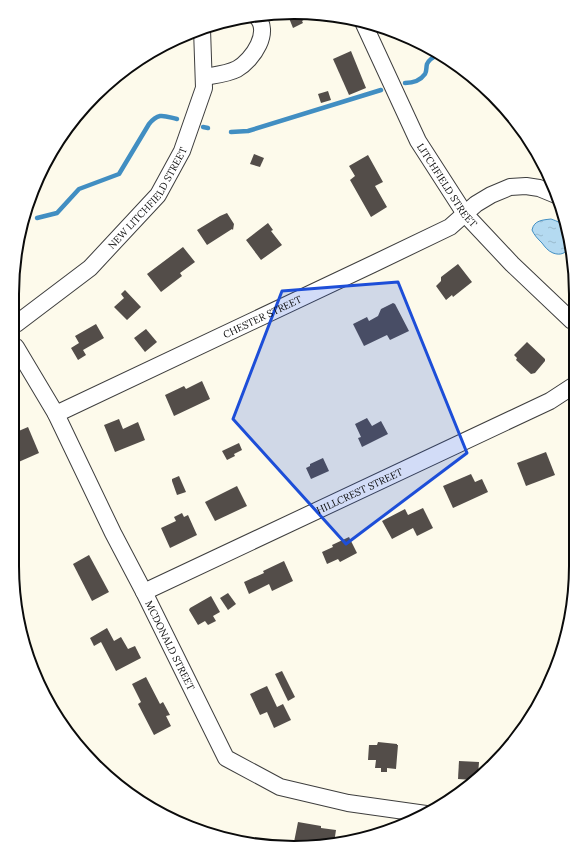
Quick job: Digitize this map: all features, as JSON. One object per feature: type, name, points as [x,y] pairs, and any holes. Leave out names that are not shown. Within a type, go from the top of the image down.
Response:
[{"type":"street","points":[[204,77],[227,73],[246,63],[256,50],[261,36],[262,28],[258,21]]},
{"type":"street","name":"LITCHFIELD STREET","points":[[366,28],[418,141],[465,214],[512,264],[569,318]]},
{"type":"street","name":"NEW LITCHFIELD STREET","points":[[19,322],[90,268],[158,195],[182,151],[204,88],[202,35]]},
{"type":"street","name":"CHESTER STREET","points":[[56,414],[450,226],[476,204],[491,195],[510,187],[526,186],[539,188],[549,192]]},
{"type":"street","name":"MCDONALD STREET","points":[[19,352],[56,414],[113,533],[144,592],[226,758],[280,787],[348,803],[417,813]]},
{"type":"street","name":"HILLCREST STREET","points":[[144,592],[550,401],[569,389]]},
{"type":"highlighted area","points":[[398,282],[467,453],[346,544],[233,419],[282,291]]},
{"type":"water","points":[[551,219],[560,223],[566,251],[558,254],[553,253],[536,237],[532,230],[533,227],[537,222]]},
{"type":"building","points":[[290,19],[304,20],[302,21],[303,23],[293,28]]},
{"type":"building","points":[[351,51],[366,88],[349,95],[333,59]]},
{"type":"building","points":[[328,91],[331,100],[321,103],[318,94]]},
{"type":"building","points":[[254,154],[264,158],[260,167],[250,164]]},
{"type":"building","points":[[368,155],[383,182],[375,186],[387,207],[371,217],[350,180],[355,176],[349,166]]},
{"type":"building","points":[[227,213],[234,224],[233,230],[232,229],[207,245],[197,230]]},
{"type":"building","points":[[268,223],[273,230],[271,231],[282,245],[261,260],[246,240]]},
{"type":"building","points":[[183,247],[195,262],[180,273],[182,276],[161,292],[147,274]]},
{"type":"building","points":[[458,264],[472,282],[453,297],[452,295],[446,300],[436,286],[441,281],[441,277]]},
{"type":"building","points":[[125,290],[141,307],[127,320],[114,307],[124,298],[121,294]]},
{"type":"building","points":[[393,303],[395,304],[409,331],[390,340],[387,335],[364,346],[353,324],[367,317],[369,321],[378,316],[381,309]]},
{"type":"building","points":[[96,324],[104,338],[83,350],[86,355],[78,360],[71,348],[79,343],[75,336]]},
{"type":"building","points":[[146,329],[157,342],[145,352],[134,338]]},
{"type":"building","points":[[527,342],[545,359],[535,373],[531,374],[516,360],[517,358],[514,355]]},
{"type":"building","points":[[202,381],[210,399],[174,416],[165,395],[184,386],[186,389]]},
{"type":"building","points":[[367,418],[372,426],[381,421],[388,434],[362,447],[358,438],[361,437],[355,424]]},
{"type":"building","points":[[119,419],[123,429],[138,422],[145,440],[115,452],[104,425]]},
{"type":"building","points":[[28,427],[39,453],[19,462],[19,431]]},
{"type":"building","points":[[239,443],[242,450],[227,460],[222,451]]},
{"type":"building","points":[[546,452],[555,475],[526,486],[517,463]]},
{"type":"building","points":[[323,458],[329,471],[311,479],[306,468],[310,466],[310,464]]},
{"type":"building","points":[[471,474],[475,482],[482,479],[488,492],[453,508],[443,486]]},
{"type":"building","points":[[179,476],[186,492],[177,495],[172,479]]},
{"type":"building","points":[[237,486],[247,506],[215,521],[205,502]]},
{"type":"building","points":[[423,508],[433,528],[417,536],[413,528],[392,539],[382,521],[405,509],[408,515]]},
{"type":"building","points":[[182,513],[184,517],[188,515],[197,535],[170,548],[161,528],[176,521],[174,517]]},
{"type":"building","points":[[349,537],[357,553],[340,562],[338,559],[327,564],[322,552],[333,547],[332,545]]},
{"type":"building","points":[[89,555],[109,592],[92,601],[73,564]]},
{"type":"building","points":[[284,561],[293,581],[272,591],[269,584],[249,594],[244,582],[264,573],[263,571]]},
{"type":"building","points":[[228,593],[236,604],[228,610],[220,598]]},
{"type":"building","points":[[211,596],[220,612],[213,616],[216,621],[208,625],[205,621],[198,625],[189,610]]},
{"type":"building","points":[[107,628],[114,641],[121,637],[128,649],[135,646],[141,658],[116,671],[101,642],[94,646],[90,638]]},
{"type":"building","points":[[282,671],[295,697],[288,701],[275,674]]},
{"type":"building","points":[[146,677],[160,704],[163,702],[170,715],[166,716],[171,726],[154,735],[138,704],[141,702],[132,684]]},
{"type":"building","points":[[267,686],[277,707],[283,704],[291,720],[274,728],[267,712],[260,715],[250,694]]},
{"type":"building","points":[[378,742],[398,745],[396,769],[387,768],[387,772],[381,772],[381,768],[375,768],[376,760],[368,760],[369,745],[377,745]]},
{"type":"building","points":[[459,761],[479,762],[478,770],[475,773],[467,780],[458,779]]},
{"type":"building","points":[[298,822],[336,830],[335,838],[294,841]]},
{"type":"waterway","points":[[405,83],[419,80],[426,73],[428,62],[434,57]]},
{"type":"waterway","points":[[231,132],[248,131],[381,90]]},
{"type":"waterway","points":[[37,218],[57,213],[79,189],[119,174],[149,124],[153,120],[159,116],[177,119]]},
{"type":"waterway","points":[[203,127],[208,128]]}]
